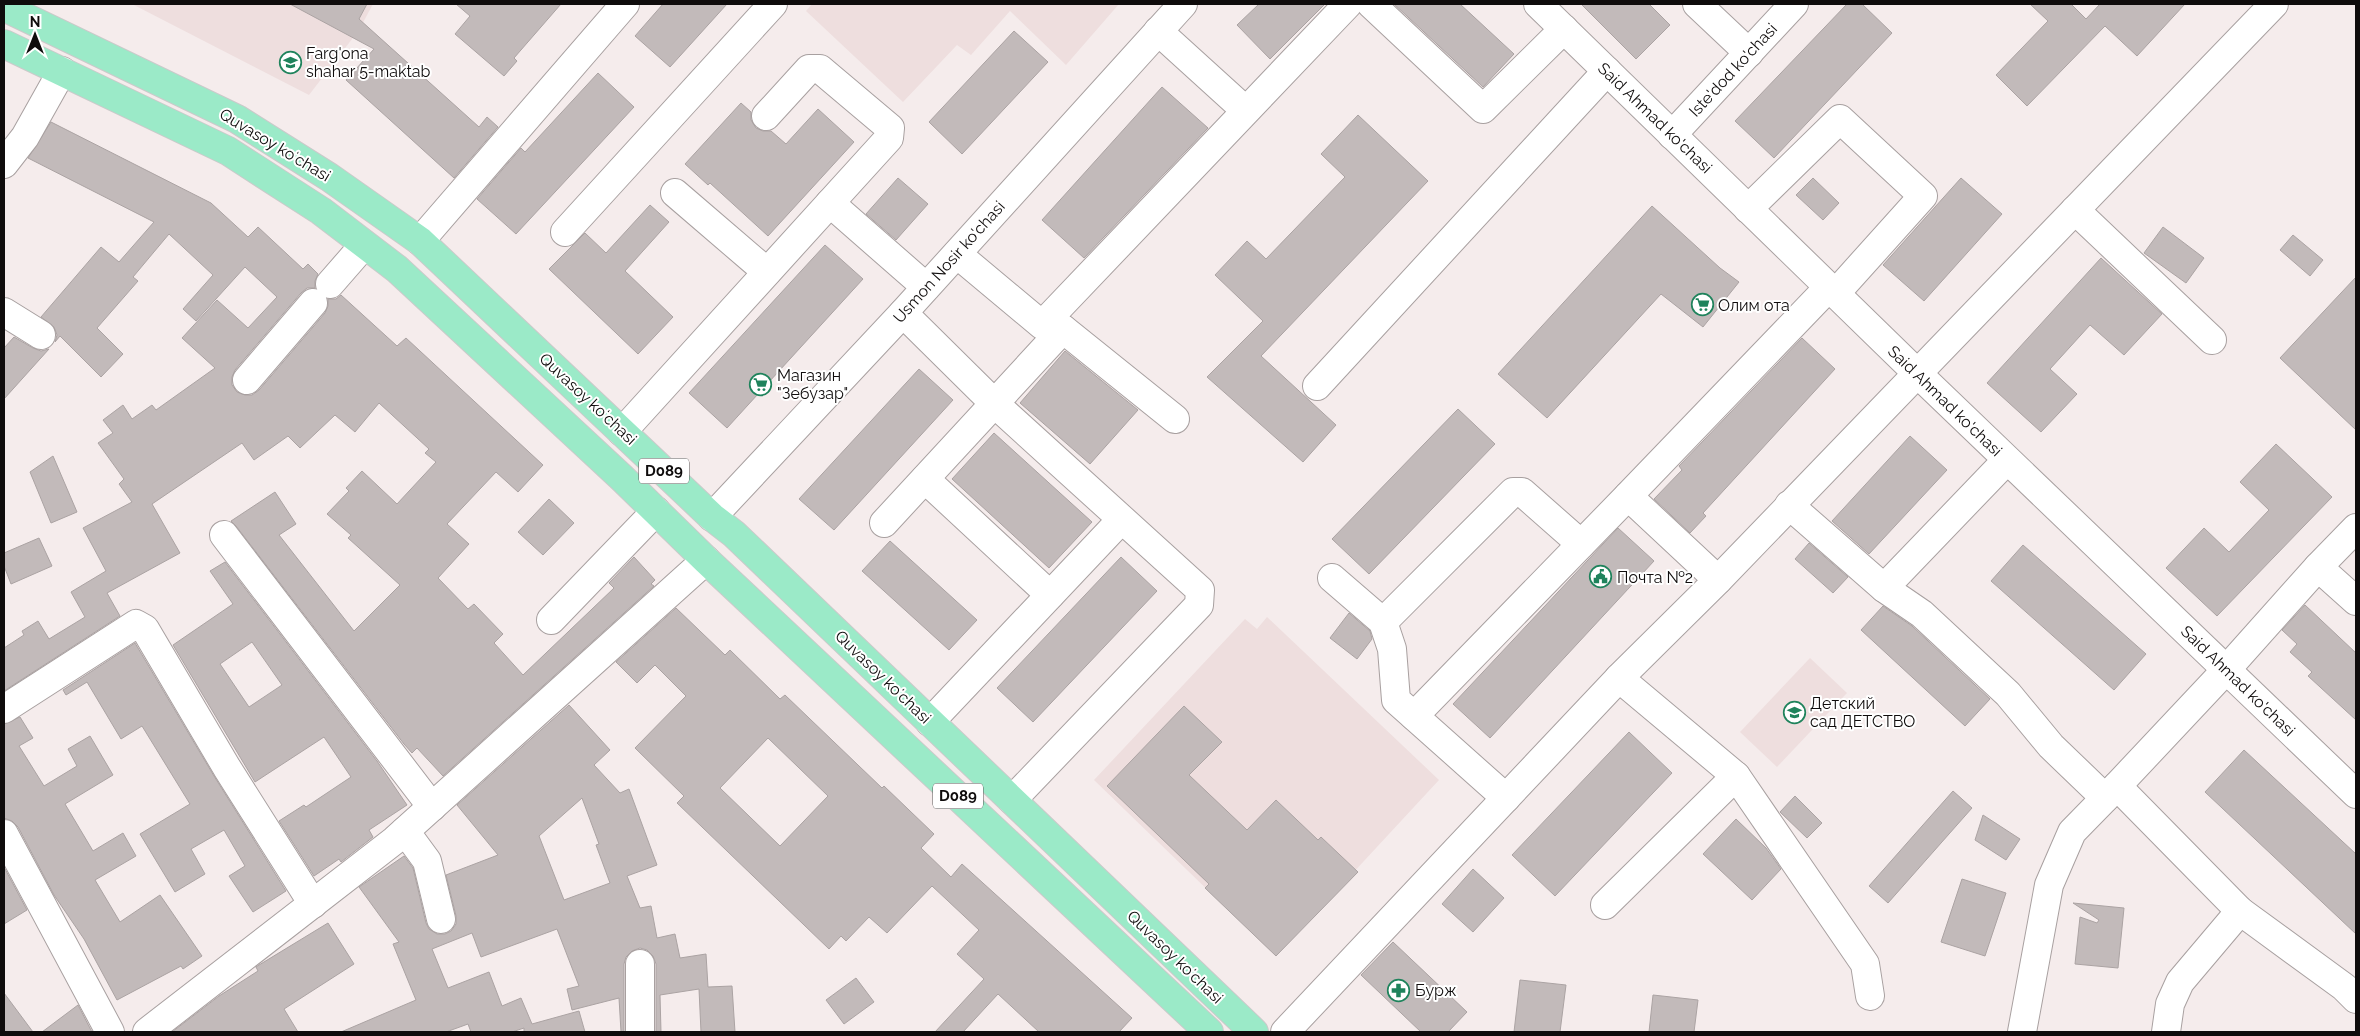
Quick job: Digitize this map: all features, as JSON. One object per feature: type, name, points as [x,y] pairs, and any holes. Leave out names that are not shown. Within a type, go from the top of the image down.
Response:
[{"type":"main road","name":"Quvasoy koʻchasi","points":[[4,7],[237,119],[329,176],[420,241],[712,517],[734,534],[1254,1032]]},
{"type":"main road","name":"Quvasoy koʻchasi","points":[[4,44],[228,151],[320,211],[397,269],[1209,1032]]},
{"type":"street","points":[[420,241],[625,4]]},
{"type":"street","points":[[565,232],[773,4]]},
{"type":"street","name":"Usmon Nosir ko'chasi","points":[[712,517],[903,313],[1183,4]]},
{"type":"street","points":[[884,523],[995,404],[1052,327],[1245,110],[1348,4]]},
{"type":"street","points":[[1371,4],[1483,109],[1564,29]]},
{"type":"street","name":"Said Ahmad ko'chasi","points":[[1538,4],[2006,460],[2356,794]]},
{"type":"street","points":[[1697,4],[1749,53]]},
{"type":"street","name":"Iste'dod ko'chasi","points":[[1672,135],[1794,4]]},
{"type":"street","points":[[1285,1032],[1619,678],[1718,580],[2274,4]]},
{"type":"street","points":[[1158,31],[1245,110]]},
{"type":"street","points":[[622,432],[889,138],[890,128],[820,69],[809,69],[766,116]]},
{"type":"street","points":[[4,164],[25,137],[62,71]]},
{"type":"street","points":[[1317,386],[1607,71]]},
{"type":"street","points":[[1414,716],[1923,196],[1840,119],[1748,209]]},
{"type":"street","points":[[675,192],[767,272]]},
{"type":"street","points":[[830,202],[926,286]]},
{"type":"street","points":[[2075,210],[2212,340]]},
{"type":"street","points":[[247,380],[364,244]]},
{"type":"street","points":[[957,254],[1175,419]]},
{"type":"street","points":[[4,312],[41,335]]},
{"type":"street","points":[[903,313],[995,404],[1200,590],[1200,605],[1012,800]]},
{"type":"street","points":[[1884,588],[2006,460]]},
{"type":"street","points":[[926,479],[1050,595]]},
{"type":"street","points":[[1383,622],[1513,492],[1522,492],[1581,544]]},
{"type":"street","points":[[1628,496],[1718,580]]},
{"type":"street","points":[[1789,505],[1884,588],[1922,614],[2008,694],[2051,746],[2111,792],[2240,911],[2344,987],[2356,999]]},
{"type":"street","points":[[551,620],[656,511]]},
{"type":"street","points":[[930,722],[1121,520]]},
{"type":"street","points":[[2022,1032],[2049,885],[2072,832],[2226,670],[2318,567],[2356,528]]},
{"type":"street","points":[[224,535],[432,807]]},
{"type":"street","points":[[147,1032],[405,831],[706,560]]},
{"type":"street","points":[[2318,567],[2356,601]]},
{"type":"street","points":[[1332,578],[1383,622],[1392,649],[1396,700],[1506,798]]},
{"type":"street","points":[[4,709],[136,624],[140,625],[145,629],[227,768],[313,904]]},
{"type":"street","points":[[1619,678],[1736,776],[1865,964],[1870,996]]},
{"type":"street","points":[[1605,905],[1736,776]]},
{"type":"street","points":[[405,831],[427,861],[441,919]]},
{"type":"street","points":[[4,834],[110,1032]]},
{"type":"street","points":[[2166,1032],[2170,1004],[2180,982],[2240,911]]},
{"type":"street","points":[[640,964],[640,1032]]},
{"type":"shaded area","name":"Farg'ona shahar 5-maktab","points":[[132,4],[373,4],[359,30],[309,95]]},
{"type":"shaded area","points":[[812,4],[1119,4],[1066,65],[1010,11],[971,55],[957,45],[903,102],[806,11]]},
{"type":"shaded area","points":[[1267,617],[1439,780],[1276,956],[1094,780],[1245,619],[1257,629]]},
{"type":"shaded area","name":"Детский сад ДЕТСТВО","points":[[1810,658],[1847,693],[1777,767],[1740,732]]},
{"type":"building","points":[[290,4],[367,4],[359,19],[479,127],[487,117],[498,127],[454,178],[346,80],[374,49]]},
{"type":"building","points":[[456,4],[561,4],[514,58],[517,61],[504,76],[455,34],[470,16]]},
{"type":"building","points":[[663,4],[727,4],[670,67],[635,36]]},
{"type":"building","points":[[1259,4],[1325,4],[1270,59],[1237,25]]},
{"type":"building","points":[[1394,4],[1460,4],[1514,54],[1483,87]]},
{"type":"building","points":[[1581,4],[1649,4],[1670,25],[1636,59]]},
{"type":"building","points":[[1847,4],[1862,4],[1892,33],[1774,158],[1735,121]]},
{"type":"building","points":[[2030,4],[2071,4],[2086,19],[2100,4],[2185,4],[2137,56],[2105,26],[2027,106],[1996,75],[2048,21]]},
{"type":"building","points":[[1014,31],[1048,62],[962,154],[929,122]]},
{"type":"building","points":[[598,73],[634,107],[516,234],[477,199],[521,148],[525,152]]},
{"type":"building","points":[[1162,87],[1208,128],[1084,258],[1042,220]]},
{"type":"building","points":[[741,103],[751,112],[751,120],[756,128],[763,131],[771,131],[786,144],[818,109],[854,142],[768,236],[710,183],[708,185],[685,164]]},
{"type":"building","points":[[1358,115],[1428,181],[1261,356],[1336,425],[1303,462],[1207,377],[1263,321],[1215,275],[1247,241],[1266,259],[1345,177],[1321,154]]},
{"type":"building","points":[[51,122],[211,203],[248,237],[258,227],[303,269],[308,264],[318,274],[315,288],[307,288],[301,293],[235,370],[232,377],[232,385],[237,392],[252,395],[259,390],[325,313],[328,299],[336,299],[341,295],[397,346],[406,338],[543,465],[518,492],[496,472],[447,524],[469,544],[438,578],[468,609],[474,604],[503,634],[494,643],[523,675],[614,588],[609,583],[634,557],[655,580],[651,584],[654,586],[443,776],[417,748],[412,753],[404,744],[231,521],[275,492],[296,524],[279,535],[354,631],[400,585],[348,538],[351,535],[327,514],[349,491],[346,488],[362,471],[397,504],[436,462],[425,453],[429,449],[379,403],[355,432],[335,415],[300,448],[288,436],[254,460],[242,443],[152,504],[180,553],[107,593],[120,616],[4,691],[4,648],[24,635],[22,631],[38,621],[49,639],[85,617],[71,592],[106,571],[83,528],[132,502],[119,484],[124,479],[98,443],[113,433],[103,420],[123,405],[132,419],[152,405],[156,410],[215,368],[182,338],[217,300],[248,328],[277,297],[245,267],[196,321],[183,309],[213,275],[169,234],[133,277],[138,281],[97,328],[123,354],[101,377],[60,336],[55,342],[57,335],[54,327],[41,317],[101,247],[119,262],[154,222],[28,158]]},
{"type":"building","points":[[898,178],[928,204],[896,240],[866,214]]},
{"type":"building","points":[[1813,178],[1839,203],[1823,220],[1796,195]]},
{"type":"building","points":[[1961,178],[2002,214],[1924,301],[1883,265]]},
{"type":"building","points":[[650,205],[669,222],[625,271],[673,317],[638,354],[549,269],[585,233],[606,253]]},
{"type":"building","points":[[1652,206],[1720,268],[1739,282],[1703,327],[1661,294],[1547,418],[1498,374]]},
{"type":"building","points":[[2163,227],[2204,258],[2186,283],[2144,253]]},
{"type":"building","points":[[2293,235],[2323,260],[2310,276],[2280,250]]},
{"type":"building","points":[[825,245],[863,279],[727,428],[689,393]]},
{"type":"building","points":[[2101,258],[2162,314],[2124,355],[2090,325],[2050,369],[2077,394],[2041,432],[1987,383]]},
{"type":"building","points":[[2356,277],[2356,430],[2280,358]]},
{"type":"building","points":[[14,337],[41,351],[49,349],[4,399],[4,348]]},
{"type":"building","points":[[1802,338],[1835,369],[1703,513],[1706,516],[1690,533],[1654,499],[1682,470],[1679,466]]},
{"type":"building","points":[[1065,351],[1138,410],[1090,464],[1020,403]]},
{"type":"building","points":[[919,369],[953,400],[834,530],[799,499]]},
{"type":"building","points":[[1458,409],[1495,444],[1369,574],[1332,539]]},
{"type":"building","points":[[994,433],[1092,522],[1049,568],[952,479]]},
{"type":"building","points":[[1910,436],[1947,470],[1869,554],[1832,521]]},
{"type":"building","points":[[2276,444],[2332,497],[2217,616],[2166,568],[2204,528],[2229,552],[2269,510],[2240,482]]},
{"type":"building","points":[[53,456],[77,512],[51,523],[30,472]]},
{"type":"building","points":[[549,499],[574,523],[543,555],[518,532]]},
{"type":"building","points":[[1618,528],[1654,561],[1490,738],[1453,704]]},
{"type":"building","points":[[39,538],[52,566],[11,584],[4,566],[4,553]]},
{"type":"building","points":[[890,541],[977,620],[949,650],[862,571]]},
{"type":"building","points":[[1809,543],[1848,577],[1833,593],[1795,559]]},
{"type":"building","points":[[2023,545],[2146,654],[2114,690],[1991,581]]},
{"type":"building","points":[[1121,557],[1157,591],[1033,722],[997,688]]},
{"type":"building","points":[[225,562],[377,761],[407,805],[369,830],[373,837],[341,862],[339,859],[314,876],[279,821],[304,805],[306,807],[351,777],[324,737],[255,782],[173,645],[233,604],[210,571]],"holes":[[[252,642],[282,685],[249,707],[220,664]]]},
{"type":"building","points":[[2305,605],[2356,653],[2356,720],[2308,676],[2312,672],[2290,652],[2297,644],[2282,630]]},
{"type":"building","points":[[1883,606],[1912,626],[1990,699],[1965,726],[1861,630]]},
{"type":"building","points":[[676,608],[725,655],[730,650],[780,699],[785,695],[882,788],[884,786],[934,834],[921,848],[951,877],[962,864],[1132,1018],[1119,1032],[1039,1032],[998,994],[963,1032],[935,1032],[984,979],[957,954],[979,930],[932,886],[887,933],[869,917],[846,941],[841,936],[829,949],[677,803],[684,796],[635,748],[686,696],[655,665],[637,683],[616,662]],"holes":[[[768,738],[828,796],[780,846],[720,788]]]},
{"type":"building","points":[[1349,613],[1370,631],[1372,639],[1357,659],[1330,638]]},
{"type":"building","points":[[135,643],[214,776],[286,891],[253,912],[229,876],[245,866],[224,830],[191,849],[205,874],[175,892],[140,834],[190,804],[142,726],[121,739],[87,682],[66,695],[63,690]]},
{"type":"building","points":[[569,705],[610,750],[594,765],[620,793],[629,789],[657,865],[627,876],[640,908],[651,906],[657,938],[675,934],[680,958],[706,954],[708,987],[732,986],[735,1032],[701,1032],[699,989],[660,995],[661,1032],[656,1032],[656,964],[653,956],[647,950],[640,948],[632,951],[626,957],[624,964],[624,1032],[621,1032],[619,998],[572,1010],[567,989],[579,986],[557,929],[481,957],[472,933],[432,949],[448,988],[489,972],[502,1006],[521,998],[532,1024],[579,1011],[585,1032],[524,1032],[524,1028],[512,1032],[471,1032],[468,1024],[446,1032],[341,1032],[416,1000],[393,944],[399,942],[359,887],[404,856],[413,868],[429,929],[437,934],[445,934],[451,931],[456,924],[456,916],[446,875],[498,855],[457,805]],"holes":[[[582,798],[599,844],[596,845],[610,883],[564,900],[539,836]]]},
{"type":"building","points":[[1184,706],[1222,742],[1189,775],[1247,830],[1276,800],[1318,840],[1321,837],[1358,872],[1276,956],[1205,888],[1209,884],[1107,786]]},
{"type":"building","points":[[20,717],[33,738],[19,746],[44,786],[77,766],[68,749],[90,736],[113,775],[65,804],[93,851],[123,833],[136,856],[95,880],[120,922],[160,895],[202,956],[183,969],[181,966],[117,1000],[84,939],[54,895],[18,827],[12,821],[4,818],[4,724]]},
{"type":"building","points":[[1629,732],[1672,773],[1555,896],[1512,855]]},
{"type":"building","points":[[2244,750],[2356,854],[2356,934],[2205,792]]},
{"type":"building","points":[[1953,791],[1972,808],[1888,903],[1869,886]]},
{"type":"building","points":[[1795,796],[1822,823],[1807,838],[1780,812]]},
{"type":"building","points":[[1983,815],[2020,839],[2006,860],[1975,840]]},
{"type":"building","points":[[1736,819],[1766,848],[1781,869],[1752,900],[1703,854]]},
{"type":"building","points":[[4,867],[27,910],[4,924]]},
{"type":"building","points":[[1473,869],[1504,898],[1473,932],[1442,904]]},
{"type":"building","points":[[1962,879],[2006,893],[1985,956],[1941,942]]},
{"type":"building","points":[[2073,903],[2124,908],[2118,968],[2075,964],[2080,917],[2097,923],[2099,920]]},
{"type":"building","points":[[328,923],[354,964],[284,1009],[298,1032],[172,1032],[219,996],[258,971],[256,967]]},
{"type":"building","points":[[1393,942],[1467,1012],[1448,1032],[1421,1032],[1361,975]]},
{"type":"building","points":[[856,978],[874,1002],[844,1024],[826,1000]]},
{"type":"building","points":[[1520,980],[1566,985],[1560,1032],[1514,1032]]},
{"type":"building","points":[[4,993],[33,1032],[4,1032]]},
{"type":"building","points":[[1653,995],[1698,1000],[1694,1032],[1649,1032]]},
{"type":"building","points":[[78,1005],[92,1032],[42,1032]]},
{"type":"place","name":"Farg'ona shahar 5-maktab","points":[[290,62]]},
{"type":"place","name":"Олим ота","points":[[1702,305]]},
{"type":"place","name":"Магазин \"Зебузар\"","points":[[761,384]]},
{"type":"place","name":"Почта №2","points":[[1601,577]]},
{"type":"place","name":"Детский сад ДЕТСТВО","points":[[1794,712]]},
{"type":"place","name":"Бурж","points":[[1399,990]]}]
